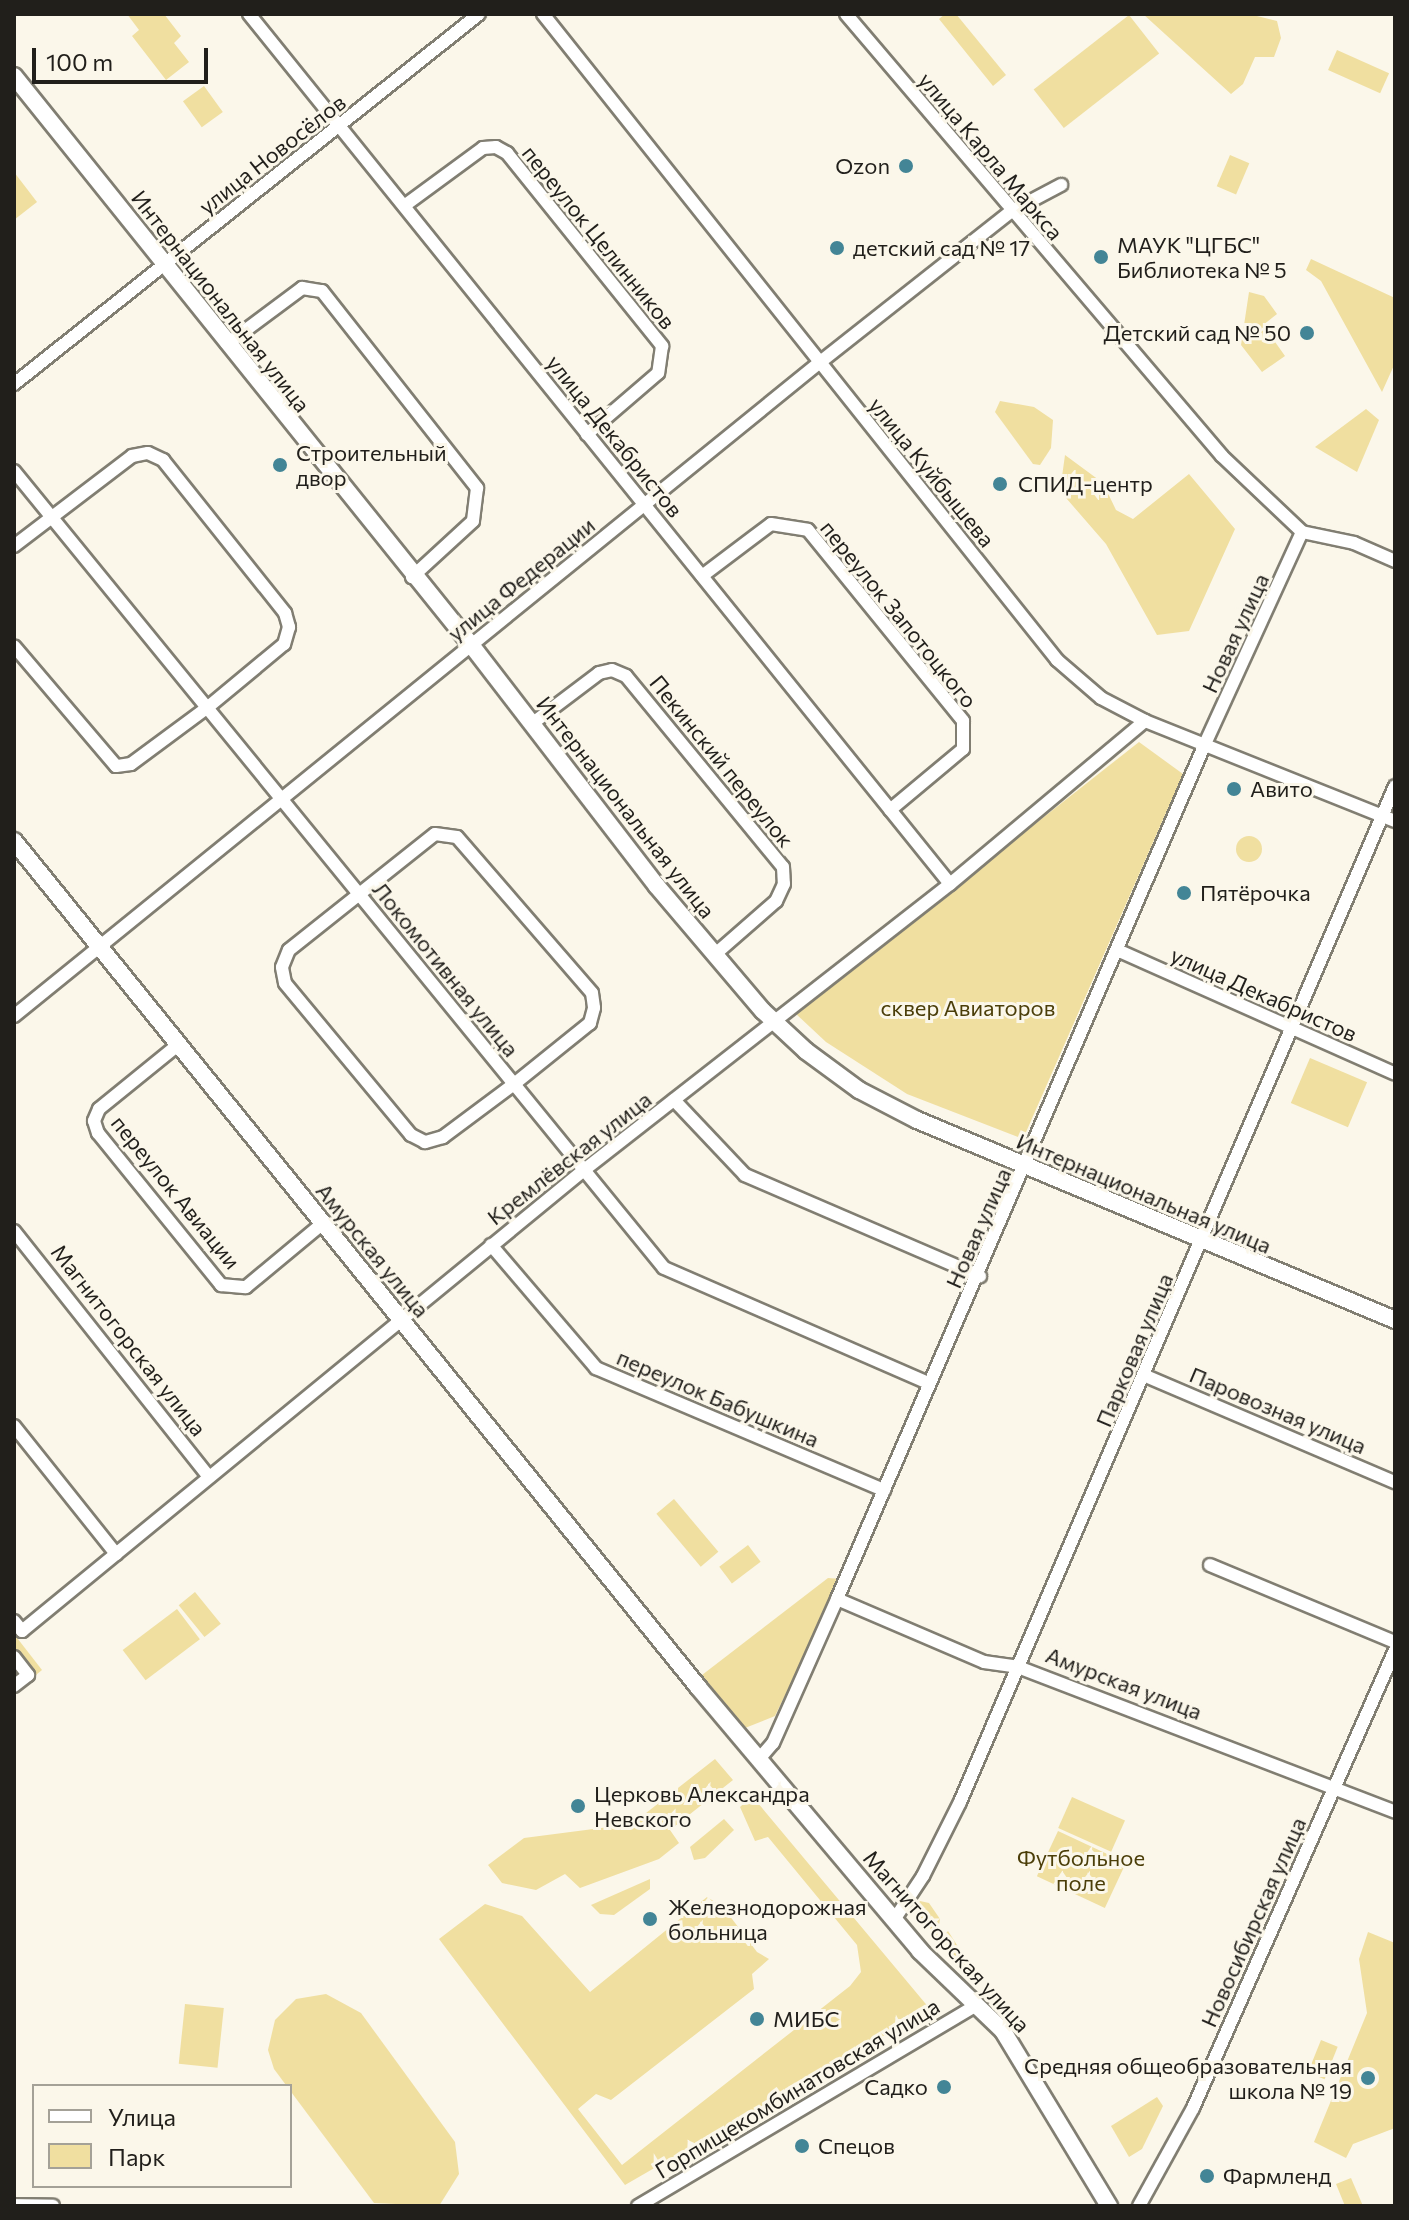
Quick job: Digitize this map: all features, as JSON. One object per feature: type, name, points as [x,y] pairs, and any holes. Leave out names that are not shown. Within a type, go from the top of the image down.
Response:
[{"type":"street","name":"улица Декабристов","points":[[249,14],[950,884]]},
{"type":"street","name":"улица Новосёлов","points":[[14,384],[479,14]]},
{"type":"street","name":"улица Куйбышева","points":[[543,14],[1057,660],[1101,698],[1145,721],[1389,818]]},
{"type":"street","name":"улица Карла Маркса","points":[[846,14],[1010,212],[1222,456],[1302,532]]},
{"type":"street","name":"Интернациональная улица","points":[[14,76],[412,577],[472,646],[714,955],[774,1022],[859,1090],[1200,1242],[1395,1320]]},
{"type":"street","name":"переулок Целинников","points":[[404,206],[483,148],[496,147],[517,165],[662,346],[658,373],[587,434]]},
{"type":"street","name":"улица Федерации","points":[[14,1016],[819,363],[1010,212],[1061,185]]},
{"type":"street","points":[[227,344],[302,288],[322,291],[332,303],[477,488],[473,521],[412,577]]},
{"type":"street","points":[[14,546],[132,456],[148,453],[163,460],[285,613],[289,627],[284,644],[208,707],[131,764],[116,766],[14,646]]},
{"type":"street","name":"Локомотивная улица","points":[[14,471],[664,1268],[929,1383]]},
{"type":"street","name":"переулок Запотоцкого","points":[[702,576],[771,524],[808,530],[963,721],[963,749],[890,810]]},
{"type":"street","points":[[1302,532],[1354,543],[1395,561]]},
{"type":"street","name":"Новая улица","points":[[759,1759],[773,1743],[929,1383],[980,1276],[1204,746],[1302,532]]},
{"type":"street","name":"Пекинский переулок","points":[[533,723],[599,673],[612,670],[626,676],[783,867],[784,884],[776,901],[714,955]]},
{"type":"street","name":"Кремлёвская улица","points":[[18,1626],[116,1554],[403,1323],[491,1245],[950,884],[1145,721]]},
{"type":"street","name":"Парковая улица","points":[[894,1920],[942,1843],[1146,1376],[1200,1242],[1389,818],[1395,786]]},
{"type":"street","points":[[435,834],[457,837],[592,993],[590,1023],[443,1137],[425,1142],[411,1135],[285,983],[282,967],[289,950],[359,895],[435,834]]},
{"type":"street","name":"Амурская улица","points":[[14,841],[20,859],[102,947],[698,1687]]},
{"type":"street","name":"улица Декабристов","points":[[1117,950],[1294,1032],[1395,1074]]},
{"type":"street","name":"переулок Авиации","points":[[179,1044],[99,1109],[94,1121],[98,1133],[221,1285],[246,1287],[323,1223]]},
{"type":"street","points":[[674,1100],[745,1175],[980,1276]]},
{"type":"street","name":"Магнитогорская улица","points":[[14,1231],[209,1477]]},
{"type":"street","name":"переулок Бабушкина","points":[[491,1245],[596,1368],[884,1490]]},
{"type":"street","name":"Паровозная улица","points":[[1146,1376],[1395,1482]]},
{"type":"street","points":[[14,1426],[116,1554]]},
{"type":"street","points":[[1210,1565],[1395,1642]]},
{"type":"street","name":"Амурская улица","points":[[837,1599],[984,1662],[1018,1667],[1395,1812]]},
{"type":"street","name":"Новосибирская улица","points":[[1139,2206],[1193,2108],[1395,1650]]},
{"type":"street","points":[[14,1657],[28,1675],[14,1686]]},
{"type":"street","name":"Магнитогорская улица","points":[[698,1687],[894,1920],[1017,2049],[1109,2206]]},
{"type":"street","name":"Горпищекомбинатовская улица","points":[[638,2206],[976,2005]]},
{"type":"street","points":[[14,2205],[53,2206]]},
{"type":"green space","points":[[127,14],[164,14],[181,36],[174,43],[189,62],[166,80],[132,36],[139,30]]},
{"type":"green space","points":[[945,14],[956,14],[1006,75],[993,86],[939,19]]},
{"type":"green space","points":[[1143,14],[1249,14],[1277,21],[1281,38],[1274,57],[1255,57],[1243,84],[1231,94]]},
{"type":"green space","points":[[1129,15],[1159,54],[1064,128],[1034,89]]},
{"type":"green space","points":[[1337,50],[1389,73],[1380,93],[1328,70]]},
{"type":"green space","points":[[204,86],[223,112],[202,127],[183,101]]},
{"type":"green space","points":[[1230,155],[1249,163],[1236,195],[1217,186]]},
{"type":"green space","points":[[14,172],[37,202],[14,220]]},
{"type":"green space","points":[[1311,259],[1395,298],[1395,363],[1382,392],[1321,281],[1306,270]]},
{"type":"green space","points":[[1249,292],[1264,296],[1277,314],[1263,325],[1285,356],[1262,372],[1241,345]]},
{"type":"green space","points":[[1000,401],[1034,407],[1053,420],[1051,448],[1040,465],[1033,464],[995,412]]},
{"type":"green space","points":[[1366,409],[1379,420],[1357,472],[1315,447]]},
{"type":"green space","points":[[1065,455],[1103,483],[1116,510],[1133,519],[1189,474],[1235,529],[1189,631],[1157,635],[1106,544],[1060,491]]},
{"type":"green space","name":"сквер Авиаторов","points":[[1139,742],[1183,774],[1023,1139],[907,1094],[826,1042],[795,1013]]},
{"type":"green space","points":[[1249,836],[1258,840],[1262,849],[1258,858],[1249,862],[1240,858],[1236,849],[1240,840]]},
{"type":"green space","points":[[1310,1058],[1367,1082],[1348,1127],[1291,1103]]},
{"type":"green space","points":[[674,1499],[718,1552],[701,1567],[656,1514]]},
{"type":"green space","points":[[748,1545],[761,1562],[732,1583],[719,1567]]},
{"type":"green space","points":[[828,1578],[841,1579],[775,1716],[745,1728],[702,1675]]},
{"type":"green space","points":[[195,1592],[221,1624],[204,1637],[179,1605]]},
{"type":"green space","points":[[177,1609],[200,1639],[146,1680],[123,1650]]},
{"type":"green space","points":[[14,1634],[42,1670],[14,1693]]},
{"type":"green space","points":[[715,1759],[733,1780],[670,1830],[679,1843],[659,1859],[580,1888],[565,1874],[536,1890],[502,1883],[488,1865],[524,1838],[632,1824]]},
{"type":"green space","points":[[752,1796],[930,2009],[625,2185],[439,1939],[485,1904],[522,1916],[590,1992],[707,1897],[723,1907],[757,1952],[769,1959],[752,1974],[754,1989],[611,2100],[596,2094],[578,2109],[622,2165],[850,1986],[861,1972],[857,1945],[768,1837],[755,1841],[740,1807]]},
{"type":"green space","points":[[1072,1797],[1125,1821],[1111,1852],[1058,1828]]},
{"type":"green space","points":[[724,1819],[734,1830],[705,1858],[694,1860],[690,1847]]},
{"type":"green space","name":"Футбольное поле","points":[[1058,1831],[1126,1863],[1105,1908],[1037,1876]]},
{"type":"green space","points":[[650,1879],[650,1889],[614,1915],[600,1914],[591,1905]]},
{"type":"green space","points":[[920,1901],[929,1903],[940,1919],[937,1936],[914,1910]]},
{"type":"green space","points":[[948,1931],[976,1975],[972,1976],[940,1940]]},
{"type":"green space","name":"Средняя общеобразовательная школа № 19","points":[[1368,1932],[1395,1943],[1395,2128],[1353,2144],[1346,2158],[1314,2142],[1367,2013],[1359,1959]]},
{"type":"green space","points":[[326,1994],[361,2013],[455,2142],[459,2174],[439,2206],[374,2203],[292,2093],[292,2084],[285,2084],[274,2069],[268,2050],[275,2020],[296,1999]]},
{"type":"green space","points":[[185,2004],[224,2008],[218,2068],[179,2064]]},
{"type":"green space","points":[[1321,2040],[1338,2047],[1325,2079],[1308,2072]]},
{"type":"green space","points":[[1157,2097],[1163,2106],[1142,2149],[1129,2157],[1111,2126]]},
{"type":"green space","points":[[1351,2178],[1363,2206],[1345,2206],[1336,2184]]},
{"type":"place","name":"Ozon","points":[[906,166]]},
{"type":"place","name":"детский сад № 17","points":[[837,248]]},
{"type":"place","name":"МАУК \"ЦГБС\" Библиотека № 5","points":[[1101,257]]},
{"type":"place","name":"Детский сад № 50","points":[[1307,333]]},
{"type":"place","name":"Строительный двор","points":[[280,465]]},
{"type":"place","name":"СПИД-центр","points":[[1000,484]]},
{"type":"place","name":"Авито","points":[[1234,789]]},
{"type":"place","name":"Пятёрочка","points":[[1184,893]]},
{"type":"place","name":"Церковь Александра Невского","points":[[578,1806]]},
{"type":"place","name":"Железнодорожная больница","points":[[650,1919]]},
{"type":"place","name":"МИБС","points":[[757,2019]]},
{"type":"place","name":"Средняя общеобразовательная школа № 19","points":[[1368,2078]]},
{"type":"place","name":"Садко","points":[[944,2087]]},
{"type":"place","name":"Спецов","points":[[802,2146]]},
{"type":"place","name":"Фармленд","points":[[1207,2176]]}]
